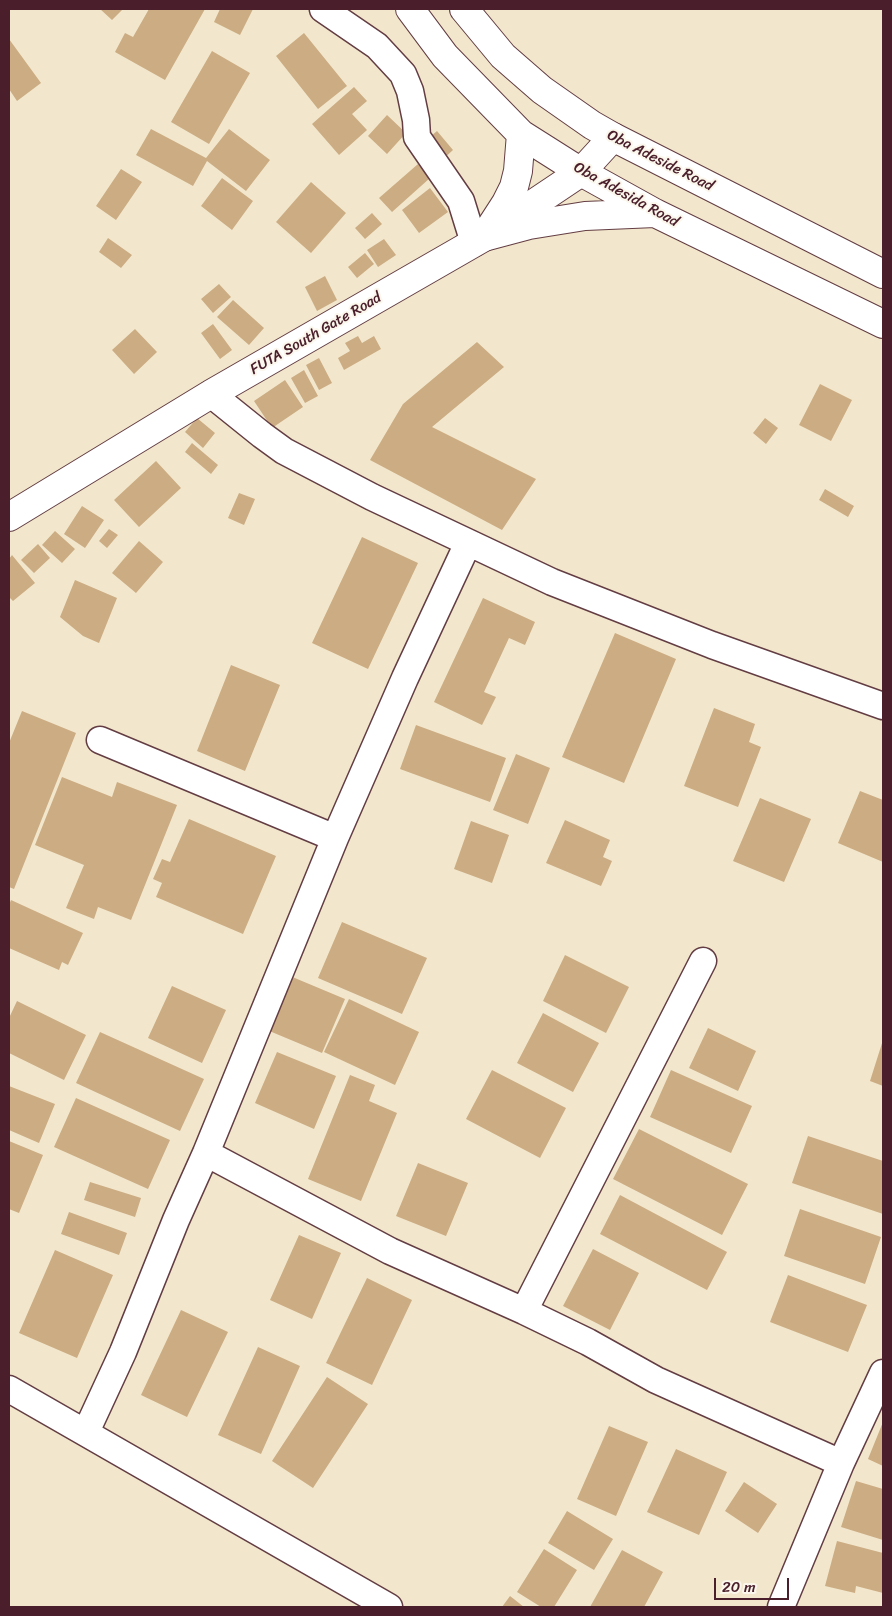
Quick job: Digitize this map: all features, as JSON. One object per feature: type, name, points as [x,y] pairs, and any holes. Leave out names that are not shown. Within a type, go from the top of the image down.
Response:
[{"type":"main road","name":"Oba Adesida Road","points":[[410,9],[445,56],[521,134],[581,172],[655,213],[883,324]]},
{"type":"main road","name":"Oba Adeside Road","points":[[464,9],[503,56],[535,84],[612,137],[883,274]]},
{"type":"main road","points":[[479,240],[506,203],[514,187],[518,171],[521,134]]},
{"type":"main road","name":"FUTA South Gate Road","points":[[9,517],[212,394],[479,240],[581,172],[612,137]]},
{"type":"main road","points":[[479,240],[529,225],[576,218],[655,213]]},
{"type":"street","points":[[323,9],[377,46],[403,74],[410,91],[416,120],[417,138],[461,201],[479,240]]},
{"type":"street","points":[[212,394],[284,451],[372,497],[468,543],[570,589],[712,645],[883,706]]},
{"type":"street","points":[[86,1432],[123,1352],[335,838],[405,678],[468,543]]},
{"type":"street","points":[[100,740],[335,838]]},
{"type":"street","points":[[524,1311],[704,961]]},
{"type":"street","points":[[206,1153],[390,1251],[588,1342],[656,1380],[841,1463]]},
{"type":"street","points":[[781,1607],[841,1463],[883,1373]]},
{"type":"street","points":[[9,1389],[389,1607]]},
{"type":"building","points":[[100,9],[123,9],[112,20]]},
{"type":"building","points":[[149,9],[205,9],[165,80],[115,52],[125,33],[133,37]]},
{"type":"building","points":[[220,9],[253,9],[240,35],[214,22]]},
{"type":"building","points":[[304,33],[347,86],[318,109],[276,56]]},
{"type":"building","points":[[9,39],[41,83],[17,101],[9,89]]},
{"type":"building","points":[[212,51],[250,73],[209,144],[171,122]]},
{"type":"building","points":[[354,87],[367,101],[352,114],[367,130],[339,155],[312,124]]},
{"type":"building","points":[[387,115],[406,133],[387,154],[368,136]]},
{"type":"building","points":[[151,129],[206,158],[229,129],[270,160],[246,191],[207,161],[193,186],[136,155]]},
{"type":"building","points":[[437,131],[453,150],[441,161],[424,142]]},
{"type":"building","points":[[418,164],[430,178],[392,212],[379,198]]},
{"type":"building","points":[[121,169],[142,182],[116,220],[96,206]]},
{"type":"building","points":[[222,178],[253,201],[232,230],[201,206]]},
{"type":"building","points":[[311,182],[346,213],[311,253],[276,222]]},
{"type":"building","points":[[430,188],[448,212],[419,233],[402,210]]},
{"type":"building","points":[[372,213],[382,224],[365,239],[355,228]]},
{"type":"building","points":[[108,238],[132,255],[121,268],[99,252]]},
{"type":"building","points":[[384,239],[396,255],[378,267],[367,250]]},
{"type":"building","points":[[365,253],[374,264],[357,278],[348,267]]},
{"type":"building","points":[[325,276],[337,300],[317,311],[305,287]]},
{"type":"building","points":[[219,284],[231,297],[213,313],[201,299]]},
{"type":"building","points":[[233,300],[264,328],[249,345],[217,317]]},
{"type":"building","points":[[213,324],[232,350],[220,359],[201,333]]},
{"type":"building","points":[[135,329],[157,352],[134,374],[112,350]]},
{"type":"building","points":[[358,336],[362,343],[374,336],[381,349],[344,370],[338,358],[350,351],[345,343]]},
{"type":"building","points":[[477,342],[504,367],[432,427],[536,479],[502,530],[370,460],[403,404]]},
{"type":"building","points":[[319,358],[332,383],[319,390],[306,365]]},
{"type":"building","points":[[304,370],[318,396],[305,403],[291,378]]},
{"type":"building","points":[[285,380],[303,407],[272,428],[254,401]]},
{"type":"building","points":[[820,384],[852,400],[831,441],[799,425]]},
{"type":"building","points":[[197,418],[215,433],[203,448],[185,432]]},
{"type":"building","points":[[765,418],[778,428],[766,444],[753,433]]},
{"type":"building","points":[[192,443],[218,465],[211,474],[185,452]]},
{"type":"building","points":[[156,461],[181,488],[139,527],[114,500]]},
{"type":"building","points":[[825,489],[854,506],[848,517],[819,500]]},
{"type":"building","points":[[239,493],[255,499],[244,525],[228,518]]},
{"type":"building","points":[[82,506],[104,520],[85,548],[64,534]]},
{"type":"building","points":[[109,529],[118,535],[107,548],[99,541]]},
{"type":"building","points":[[55,531],[75,549],[62,563],[42,545]]},
{"type":"building","points":[[362,537],[418,563],[368,669],[312,643]]},
{"type":"building","points":[[139,541],[163,562],[136,593],[112,573]]},
{"type":"building","points":[[38,544],[50,558],[34,573],[21,560]]},
{"type":"building","points":[[12,555],[35,583],[13,601],[9,597],[9,559]]},
{"type":"building","points":[[75,580],[117,598],[99,643],[83,636],[60,617]]},
{"type":"building","points":[[483,598],[535,622],[525,645],[509,638],[484,692],[496,697],[482,725],[434,702]]},
{"type":"building","points":[[615,633],[676,659],[624,783],[562,757]]},
{"type":"building","points":[[231,665],[280,685],[245,771],[197,751]]},
{"type":"building","points":[[714,708],[755,724],[749,742],[761,747],[738,807],[684,786]]},
{"type":"building","points":[[22,711],[76,733],[14,889],[9,887],[9,743]]},
{"type":"building","points":[[416,725],[506,758],[490,802],[400,769]]},
{"type":"building","points":[[516,754],[550,768],[528,824],[493,810]]},
{"type":"building","points":[[62,777],[112,797],[117,782],[177,805],[131,920],[98,907],[94,919],[66,908],[84,865],[35,845]]},
{"type":"building","points":[[860,791],[883,800],[883,862],[838,843]]},
{"type":"building","points":[[760,798],[811,819],[784,882],[733,861]]},
{"type":"building","points":[[189,819],[276,856],[243,934],[156,897],[162,883],[153,879],[162,859],[170,862]]},
{"type":"building","points":[[565,820],[610,840],[603,857],[612,861],[601,886],[546,863]]},
{"type":"building","points":[[471,821],[509,835],[492,883],[454,869]]},
{"type":"building","points":[[11,900],[83,933],[68,965],[62,962],[59,970],[9,948],[9,905]]},
{"type":"building","points":[[342,922],[427,958],[402,1014],[318,978]]},
{"type":"building","points":[[565,955],[629,987],[606,1033],[543,1001]]},
{"type":"building","points":[[290,976],[345,999],[322,1053],[267,1030]]},
{"type":"building","points":[[172,986],[226,1010],[202,1063],[148,1038]]},
{"type":"building","points":[[349,999],[419,1032],[395,1085],[324,1052]]},
{"type":"building","points":[[17,1001],[86,1035],[64,1080],[9,1053],[9,1018]]},
{"type":"building","points":[[543,1013],[599,1043],[573,1092],[517,1063]]},
{"type":"building","points":[[708,1028],[756,1051],[738,1091],[689,1068]]},
{"type":"building","points":[[100,1032],[204,1079],[180,1131],[76,1083]]},
{"type":"building","points":[[883,1040],[883,1086],[870,1081]]},
{"type":"building","points":[[277,1052],[336,1076],[314,1129],[255,1103]]},
{"type":"building","points":[[492,1070],[566,1108],[540,1158],[466,1119]]},
{"type":"building","points":[[671,1070],[752,1106],[731,1153],[650,1117]]},
{"type":"building","points":[[350,1075],[375,1085],[369,1101],[397,1113],[361,1201],[308,1179]]},
{"type":"building","points":[[9,1086],[55,1104],[39,1143],[9,1130]]},
{"type":"building","points":[[76,1098],[170,1140],[148,1189],[54,1147]]},
{"type":"building","points":[[639,1129],[748,1184],[722,1235],[613,1179]]},
{"type":"building","points":[[808,1136],[883,1161],[883,1214],[792,1183]]},
{"type":"building","points":[[9,1141],[43,1155],[19,1213],[9,1209]]},
{"type":"building","points":[[418,1163],[468,1183],[446,1236],[396,1216]]},
{"type":"building","points":[[90,1182],[141,1198],[135,1217],[84,1200]]},
{"type":"building","points":[[620,1195],[727,1252],[707,1290],[600,1234]]},
{"type":"building","points":[[800,1209],[881,1237],[865,1284],[784,1256]]},
{"type":"building","points":[[69,1212],[127,1233],[119,1255],[61,1234]]},
{"type":"building","points":[[299,1235],[341,1253],[312,1319],[270,1300]]},
{"type":"building","points":[[593,1249],[639,1273],[610,1330],[563,1306]]},
{"type":"building","points":[[55,1250],[113,1275],[77,1358],[19,1333]]},
{"type":"building","points":[[788,1275],[867,1305],[848,1352],[770,1322]]},
{"type":"building","points":[[367,1278],[412,1300],[372,1385],[326,1363]]},
{"type":"building","points":[[181,1310],[228,1332],[187,1417],[141,1395]]},
{"type":"building","points":[[258,1347],[300,1366],[261,1454],[218,1435]]},
{"type":"building","points":[[327,1377],[368,1404],[313,1488],[272,1461]]},
{"type":"building","points":[[883,1422],[883,1466],[868,1459]]},
{"type":"building","points":[[609,1426],[648,1442],[616,1516],[577,1499]]},
{"type":"building","points":[[676,1449],[727,1472],[699,1535],[647,1512]]},
{"type":"building","points":[[856,1481],[883,1489],[883,1540],[841,1527]]},
{"type":"building","points":[[744,1482],[777,1504],[758,1533],[725,1511]]},
{"type":"building","points":[[567,1511],[613,1539],[594,1570],[548,1543]]},
{"type":"building","points":[[837,1541],[883,1553],[883,1593],[856,1586],[855,1593],[825,1586]]},
{"type":"building","points":[[544,1549],[577,1570],[554,1607],[541,1607],[517,1592]]},
{"type":"building","points":[[622,1550],[663,1572],[644,1607],[590,1607]]},
{"type":"building","points":[[510,1596],[524,1607],[502,1607]]}]
